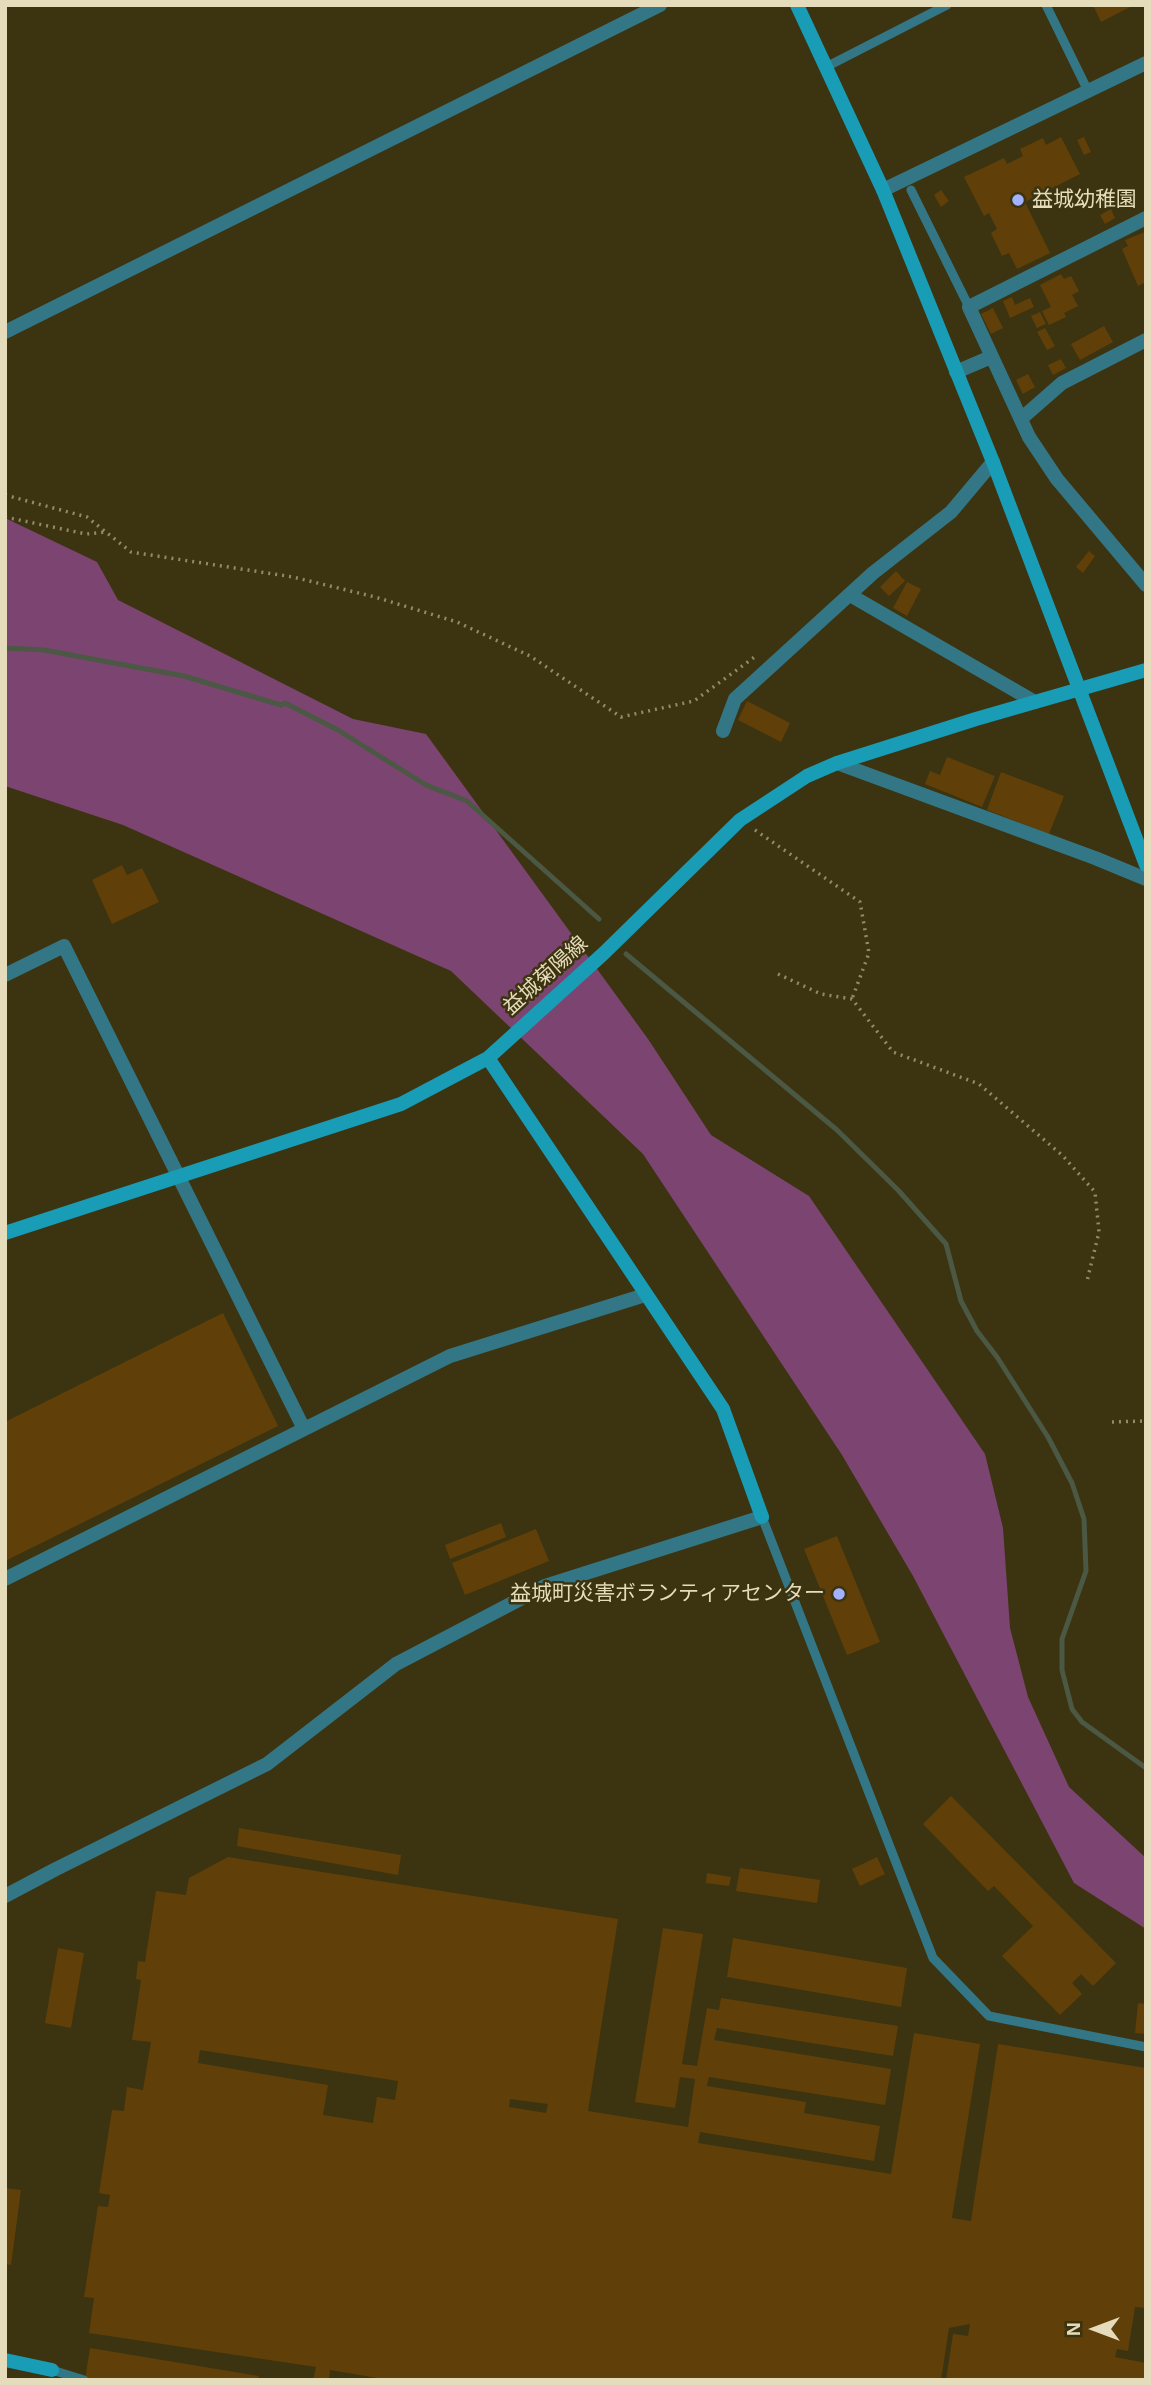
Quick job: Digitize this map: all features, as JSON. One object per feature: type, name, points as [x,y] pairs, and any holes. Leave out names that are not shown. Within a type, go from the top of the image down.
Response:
[{"type":"street","points":[[5,332],[660,5]]},
{"type":"street","points":[[797,5],[883,190],[993,462],[1077,690],[1146,865]]},
{"type":"street","points":[[883,190],[1146,63]]},
{"type":"street","points":[[1146,219],[969,307],[1029,437],[1057,479],[1146,585]]},
{"type":"street","points":[[1022,418],[1062,383],[1146,340]]},
{"type":"street","points":[[956,372],[991,357]]},
{"type":"street","points":[[723,731],[735,699],[873,572],[951,512],[993,462]]},
{"type":"street","points":[[850,595],[1035,702]]},
{"type":"street","name":"益城菊陽線","points":[[5,1233],[401,1104],[488,1058],[603,954],[740,820],[807,776],[837,764],[1035,702],[1146,670]]},
{"type":"street","points":[[837,764],[1146,879]]},
{"type":"street","points":[[5,975],[64,946],[304,1429]]},
{"type":"street","points":[[5,1896],[267,1764],[396,1664],[545,1586],[762,1517],[723,1409],[488,1058]]},
{"type":"street","points":[[5,1579],[450,1356],[645,1295]]},
{"type":"street","points":[[5,2360],[52,2370]]},
{"type":"lane","points":[[826,68],[947,5]]},
{"type":"lane","points":[[1046,5],[1088,91]]},
{"type":"lane","points":[[911,190],[969,307]]},
{"type":"lane","points":[[762,1517],[933,1958],[989,2016],[1146,2047]]},
{"type":"lane","points":[[52,2370],[84,2380]]},
{"type":"path","points":[[5,495],[87,517],[131,552],[293,577],[375,597],[457,622],[530,656],[621,717],[694,701],[762,652]]},
{"type":"path","points":[[5,517],[86,534],[106,532]]},
{"type":"path","points":[[740,820],[860,902],[869,953],[852,999]]},
{"type":"path","points":[[778,974],[821,994],[852,999],[893,1052],[979,1084],[1063,1156],[1095,1192],[1099,1232],[1087,1280]]},
{"type":"path","points":[[1112,1422],[1146,1421]]},
{"type":"shaded area","points":[[5,518],[97,562],[118,600],[353,719],[426,734],[648,1039],[711,1135],[809,1196],[985,1454],[1003,1528],[1010,1628],[1028,1697],[1069,1787],[1146,1858],[1146,1929],[1074,1883],[913,1576],[842,1455],[643,1154],[451,971],[123,825],[5,786]]},
{"type":"building","points":[[1093,5],[1134,5],[1101,22]]},
{"type":"building","points":[[1061,137],[1080,174],[1025,202],[1050,253],[1017,269],[1009,253],[1002,256],[991,233],[997,229],[989,213],[984,216],[964,177],[1004,158],[1007,164],[1023,156],[1020,149],[1043,138],[1046,145]]},
{"type":"building","points":[[1084,137],[1091,152],[1084,155],[1077,140]]},
{"type":"building","points":[[941,190],[949,201],[941,207],[934,195]]},
{"type":"building","points":[[1111,209],[1115,218],[1105,224],[1100,215]]},
{"type":"building","points":[[1145,232],[1146,282],[1138,286],[1122,249],[1128,246],[1125,240]]},
{"type":"building","points":[[1061,274],[1064,279],[1071,276],[1079,291],[1072,295],[1078,306],[1064,313],[1066,317],[1049,325],[1042,311],[1051,307],[1040,285]]},
{"type":"building","points":[[1012,297],[1015,305],[1030,298],[1034,307],[1010,318],[1003,301]]},
{"type":"building","points":[[993,308],[1003,328],[991,334],[981,314]]},
{"type":"building","points":[[1040,312],[1046,324],[1037,328],[1031,316]]},
{"type":"building","points":[[1104,326],[1113,342],[1080,360],[1071,344]]},
{"type":"building","points":[[1045,328],[1055,346],[1047,350],[1037,332]]},
{"type":"building","points":[[1061,359],[1066,368],[1053,375],[1048,365]]},
{"type":"building","points":[[1028,374],[1035,387],[1023,394],[1016,380]]},
{"type":"building","points":[[1089,551],[1095,556],[1083,573],[1076,567]]},
{"type":"building","points":[[896,571],[905,581],[889,596],[880,587]]},
{"type":"building","points":[[907,582],[921,589],[907,616],[893,608]]},
{"type":"building","points":[[747,701],[790,723],[781,742],[738,720]]},
{"type":"building","points":[[947,757],[995,776],[982,807],[925,784],[930,771],[940,775]]},
{"type":"building","points":[[1001,772],[1064,796],[1049,834],[987,810]]},
{"type":"building","points":[[122,865],[127,875],[142,868],[159,902],[112,924],[92,880]]},
{"type":"building","points":[[223,1313],[278,1426],[5,1561],[5,1422]]},
{"type":"building","points":[[501,1523],[506,1537],[450,1559],[445,1545]]},
{"type":"building","points":[[536,1529],[549,1561],[465,1595],[452,1563]]},
{"type":"building","points":[[837,1536],[880,1642],[847,1655],[804,1549]]},
{"type":"building","points":[[951,1796],[1116,1963],[1093,1986],[1081,1974],[1072,1983],[1082,1994],[1060,2015],[1002,1956],[1033,1926],[994,1886],[988,1891],[923,1824]]},
{"type":"building","points":[[239,1828],[401,1855],[398,1875],[237,1846]]},
{"type":"building","points":[[228,1857],[618,1919],[588,2111],[688,2127],[695,2079],[680,2077],[675,2108],[635,2102],[663,1928],[703,1934],[682,2064],[697,2066],[707,2008],[719,2010],[721,1998],[898,2026],[893,2056],[717,2028],[714,2040],[891,2069],[885,2105],[709,2077],[707,2086],[806,2102],[804,2113],[880,2126],[874,2161],[700,2132],[698,2143],[891,2174],[914,2033],[980,2044],[952,2218],[971,2221],[998,2044],[1146,2068],[1146,2308],[1135,2307],[1128,2351],[1117,2349],[1115,2357],[1146,2363],[1146,2380],[946,2380],[953,2334],[968,2336],[970,2324],[949,2328],[941,2380],[389,2380],[330,2370],[329,2380],[313,2380],[316,2367],[89,2333],[94,2298],[84,2297],[98,2206],[108,2207],[110,2195],[99,2193],[112,2110],[124,2111],[127,2087],[143,2090],[151,2042],[132,2040],[141,1980],[136,1979],[138,1961],[145,1962],[156,1891],[186,1895],[189,1878]],"holes":[[[200,2050],[398,2081],[395,2100],[377,2097],[373,2123],[323,2115],[328,2085],[198,2063]],[[510,2099],[548,2104],[546,2113],[509,2107]]]},
{"type":"building","points":[[877,1857],[885,1874],[860,1886],[852,1869]]},
{"type":"building","points":[[740,1868],[820,1880],[817,1903],[736,1891]]},
{"type":"building","points":[[707,1873],[731,1877],[729,1886],[706,1883]]},
{"type":"building","points":[[733,1938],[907,1968],[901,2007],[727,1977]]},
{"type":"building","points":[[58,1948],[84,1953],[71,2028],[45,2023]]},
{"type":"building","points":[[1138,2003],[1146,2004],[1146,2034],[1135,2033]]},
{"type":"building","points":[[5,2188],[21,2190],[11,2265],[5,2264]]},
{"type":"building","points":[[90,2348],[259,2376],[258,2380],[85,2380]]},
{"type":"waterway","points":[[5,648],[44,650],[184,676],[281,705],[285,703],[338,730],[426,785],[467,801],[599,919]]},
{"type":"waterway","points":[[626,954],[837,1130],[898,1190],[946,1244],[961,1301],[977,1331],[997,1357],[1048,1437],[1072,1483],[1084,1519],[1086,1571],[1062,1639],[1062,1670],[1072,1709],[1082,1722],[1146,1768]]},
{"type":"place","name":"益城幼稚園","points":[[1018,200]]},
{"type":"place","name":"益城町災害ボランティアセンター","points":[[839,1594]]}]
